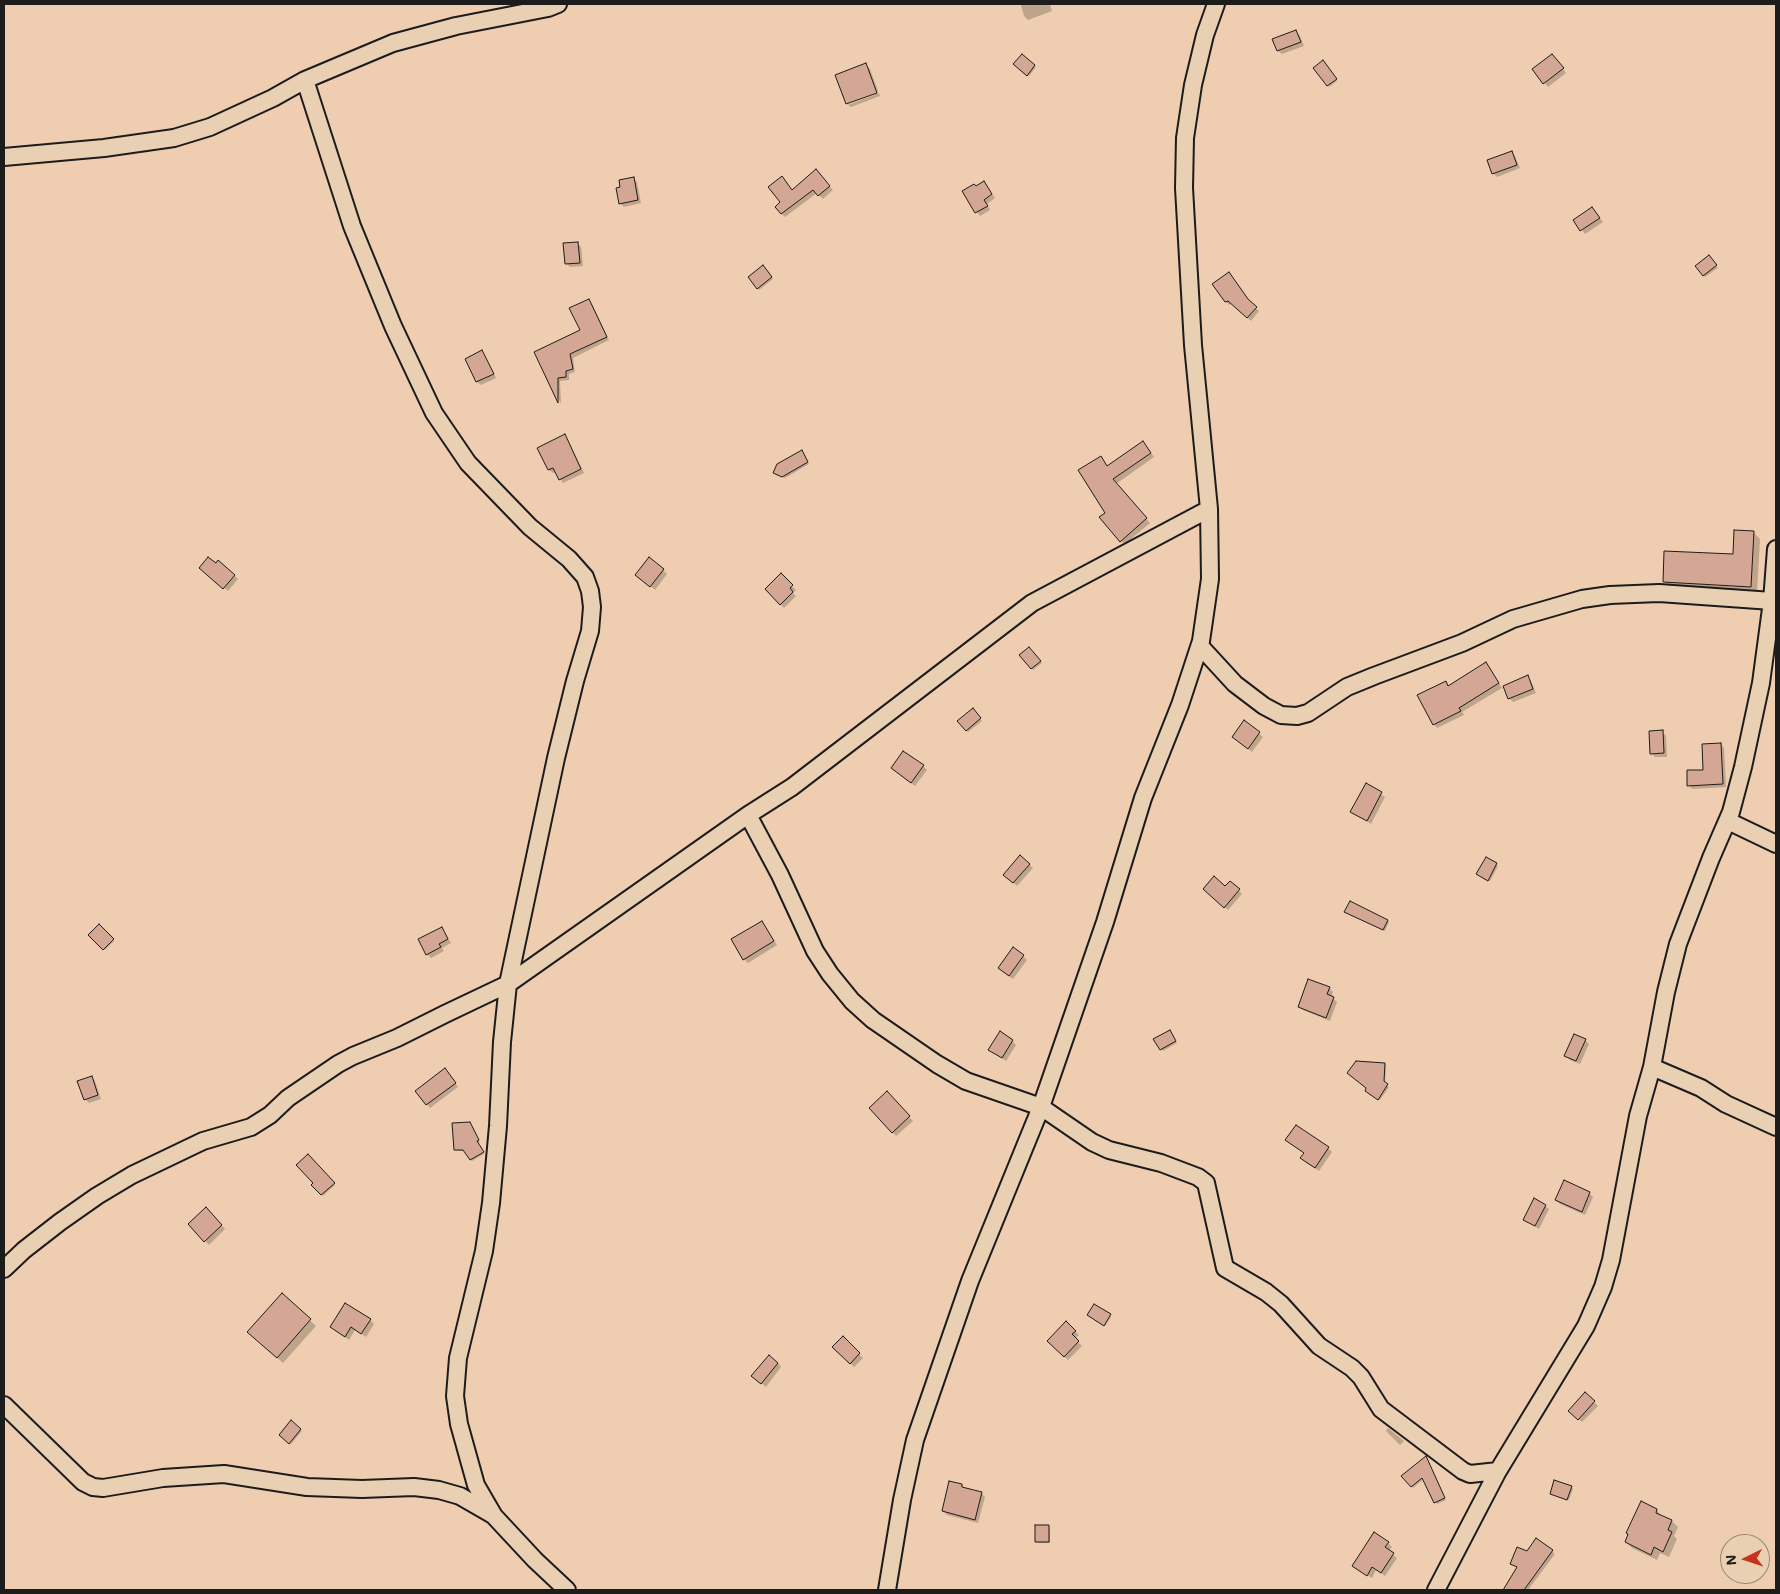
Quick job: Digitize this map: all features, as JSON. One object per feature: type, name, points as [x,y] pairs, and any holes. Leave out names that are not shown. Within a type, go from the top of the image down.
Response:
[{"type":"street","points":[[4,156],[104,148],[174,138],[210,127],[305,80],[393,44],[456,26],[548,8],[558,4]]},
{"type":"street","points":[[888,1590],[902,1500],[915,1440],[970,1281],[1041,1107],[1105,922],[1143,798],[1180,705],[1200,646],[1210,580],[1209,510],[1193,345],[1184,188],[1185,138],[1205,35],[1216,4]]},
{"type":"street","points":[[305,80],[352,226],[393,326],[434,413],[468,463],[530,527],[569,559],[584,577],[590,592],[592,607],[590,630],[556,758],[508,984],[491,1203],[484,1252],[458,1358],[455,1396],[459,1424],[476,1485],[494,1516],[535,1560],[567,1590]]},
{"type":"street","points":[[4,1269],[24,1250],[60,1222],[132,1175],[204,1141],[251,1127],[270,1116],[288,1098],[338,1064],[397,1038],[508,984],[748,815],[792,787],[1032,603],[1209,510]]},
{"type":"street","points":[[1436,1590],[1498,1472],[1571,1354],[1603,1287],[1611,1260],[1638,1116],[1652,1067],[1666,992],[1678,944],[1711,858],[1728,821],[1743,767],[1761,683],[1772,601],[1776,549]]},
{"type":"street","points":[[1200,646],[1235,684],[1264,706],[1281,715],[1297,716],[1308,713],[1347,687],[1462,643],[1513,619],[1582,599],[1610,595],[1659,593],[1772,601]]},
{"type":"street","points":[[748,815],[780,875],[815,951],[830,974],[852,1001],[873,1020],[902,1041],[958,1076],[996,1092],[1041,1107],[1092,1142],[1109,1150],[1161,1163],[1206,1182],[1224,1268],[1266,1292],[1281,1304],[1319,1346],[1352,1368],[1361,1377],[1382,1409],[1463,1471],[1470,1474],[1498,1472]]},
{"type":"street","points":[[1728,821],[1776,844]]},
{"type":"street","points":[[1652,1067],[1701,1088],[1726,1104],[1776,1127]]},
{"type":"street","points":[[4,1404],[83,1482],[94,1487],[103,1488],[163,1478],[224,1474],[307,1487],[362,1489],[414,1487],[439,1490],[460,1496],[494,1516]]},
{"type":"building","points":[[1296,30],[1301,42],[1277,51],[1272,39]]},
{"type":"building","points":[[1022,54],[1035,65],[1027,76],[1013,64]]},
{"type":"building","points":[[1552,54],[1564,68],[1543,84],[1532,69]]},
{"type":"building","points":[[1323,60],[1337,79],[1327,86],[1313,68]]},
{"type":"building","points":[[866,63],[877,93],[846,104],[835,75]]},
{"type":"building","points":[[1512,151],[1517,165],[1492,174],[1487,160]]},
{"type":"building","points":[[816,169],[830,186],[818,196],[813,190],[781,214],[775,207],[780,202],[768,187],[782,176],[792,190]]},
{"type":"building","points":[[634,177],[638,200],[619,204],[616,188],[620,187],[619,180]]},
{"type":"building","points":[[984,181],[992,194],[984,200],[988,206],[975,213],[962,191]]},
{"type":"building","points":[[1592,207],[1600,218],[1580,231],[1573,220]]},
{"type":"building","points":[[578,242],[580,263],[565,264],[563,243]]},
{"type":"building","points":[[1709,255],[1717,265],[1703,276],[1695,266]]},
{"type":"building","points":[[763,265],[772,277],[757,289],[748,277]]},
{"type":"building","points":[[1229,272],[1248,299],[1257,307],[1247,318],[1228,301],[1225,302],[1212,284]]},
{"type":"building","points":[[589,299],[607,337],[570,354],[573,369],[566,371],[566,377],[558,378],[558,403],[534,352],[580,330],[569,308]]},
{"type":"building","points":[[482,350],[494,374],[476,382],[465,359]]},
{"type":"building","points":[[565,434],[581,469],[559,480],[553,468],[548,470],[537,448]]},
{"type":"building","points":[[1143,441],[1151,453],[1113,479],[1147,518],[1120,542],[1099,517],[1105,513],[1078,470],[1101,456],[1107,466]]},
{"type":"building","points":[[802,450],[808,462],[782,477],[773,473],[777,464]]},
{"type":"building","points":[[1734,530],[1754,531],[1751,587],[1663,582],[1664,551],[1733,554]]},
{"type":"building","points":[[208,557],[216,563],[218,560],[235,575],[223,589],[199,568]]},
{"type":"building","points":[[649,557],[664,569],[650,587],[635,575]]},
{"type":"building","points":[[781,573],[793,585],[790,588],[793,592],[780,605],[765,589]]},
{"type":"building","points":[[1029,647],[1041,661],[1031,669],[1019,655]]},
{"type":"building","points":[[1486,662],[1499,683],[1459,708],[1461,711],[1433,725],[1417,695],[1446,681],[1448,686]]},
{"type":"building","points":[[1528,675],[1533,689],[1508,699],[1503,686]]},
{"type":"building","points":[[973,708],[981,718],[966,731],[957,721]]},
{"type":"building","points":[[1244,720],[1260,732],[1248,749],[1232,737]]},
{"type":"building","points":[[1663,730],[1664,753],[1650,754],[1649,731]]},
{"type":"building","points":[[1721,743],[1723,784],[1687,786],[1687,770],[1703,770],[1702,744]]},
{"type":"building","points":[[903,751],[924,765],[911,783],[891,768]]},
{"type":"building","points":[[1366,783],[1382,792],[1367,821],[1350,812]]},
{"type":"building","points":[[1020,855],[1030,864],[1013,883],[1003,875]]},
{"type":"building","points":[[1486,857],[1497,863],[1488,881],[1476,874]]},
{"type":"building","points":[[1214,876],[1225,886],[1230,881],[1240,889],[1224,908],[1203,889]]},
{"type":"building","points":[[1350,901],[1388,920],[1383,930],[1344,912]]},
{"type":"building","points":[[762,921],[774,941],[743,960],[731,939]]},
{"type":"building","points":[[99,924],[114,939],[103,950],[88,935]]},
{"type":"building","points":[[442,927],[448,939],[439,944],[441,947],[426,955],[418,939]]},
{"type":"building","points":[[1013,947],[1024,955],[1009,976],[998,968]]},
{"type":"building","points":[[1308,979],[1330,987],[1327,994],[1334,997],[1326,1018],[1298,1007]]},
{"type":"building","points":[[1170,1030],[1176,1041],[1160,1050],[1153,1039]]},
{"type":"building","points":[[1000,1031],[1013,1040],[1002,1058],[988,1050]]},
{"type":"building","points":[[1574,1034],[1586,1039],[1576,1061],[1564,1056]]},
{"type":"building","points":[[1356,1061],[1385,1063],[1384,1081],[1388,1084],[1378,1100],[1365,1091],[1366,1088],[1347,1073]]},
{"type":"building","points":[[445,1068],[456,1083],[426,1105],[415,1091]]},
{"type":"building","points":[[92,1076],[98,1095],[84,1100],[77,1081]]},
{"type":"building","points":[[887,1091],[910,1116],[892,1133],[869,1108]]},
{"type":"building","points":[[470,1122],[479,1140],[477,1141],[484,1152],[470,1160],[463,1150],[454,1150],[452,1123]]},
{"type":"building","points":[[1296,1125],[1329,1147],[1315,1168],[1300,1158],[1304,1153],[1285,1140]]},
{"type":"building","points":[[308,1154],[335,1183],[321,1195],[311,1185],[313,1183],[296,1165]]},
{"type":"building","points":[[1564,1180],[1590,1192],[1582,1212],[1555,1200]]},
{"type":"building","points":[[1534,1198],[1546,1205],[1535,1226],[1523,1220]]},
{"type":"building","points":[[206,1207],[222,1225],[204,1242],[188,1224]]},
{"type":"building","points":[[282,1293],[311,1319],[277,1358],[247,1332]]},
{"type":"building","points":[[345,1303],[371,1319],[361,1334],[351,1327],[345,1337],[330,1327]]},
{"type":"building","points":[[1094,1304],[1111,1314],[1104,1326],[1087,1315]]},
{"type":"building","points":[[1066,1321],[1076,1331],[1072,1334],[1079,1341],[1064,1357],[1047,1341]]},
{"type":"building","points":[[843,1336],[860,1353],[850,1364],[832,1347]]},
{"type":"building","points":[[769,1355],[778,1363],[761,1384],[751,1376]]},
{"type":"building","points":[[1585,1392],[1595,1401],[1578,1420],[1568,1411]]},
{"type":"building","points":[[291,1420],[301,1429],[289,1444],[279,1435]]},
{"type":"building","points":[[1426,1456],[1445,1498],[1434,1503],[1422,1478],[1411,1487],[1401,1476]]},
{"type":"building","points":[[1554,1480],[1572,1486],[1567,1500],[1550,1494]]},
{"type":"building","points":[[949,1481],[962,1484],[962,1487],[982,1492],[975,1520],[942,1511]]},
{"type":"building","points":[[1641,1501],[1657,1509],[1656,1513],[1672,1520],[1668,1530],[1672,1532],[1663,1552],[1654,1547],[1651,1555],[1625,1542],[1628,1534],[1626,1533]]},
{"type":"building","points":[[1035,1525],[1049,1525],[1049,1542],[1035,1542]]},
{"type":"building","points":[[1374,1532],[1389,1542],[1385,1547],[1394,1553],[1381,1573],[1372,1567],[1367,1576],[1352,1566]]},
{"type":"building","points":[[1536,1538],[1553,1550],[1524,1590],[1503,1590],[1517,1567],[1510,1564],[1517,1547],[1527,1551]]}]
